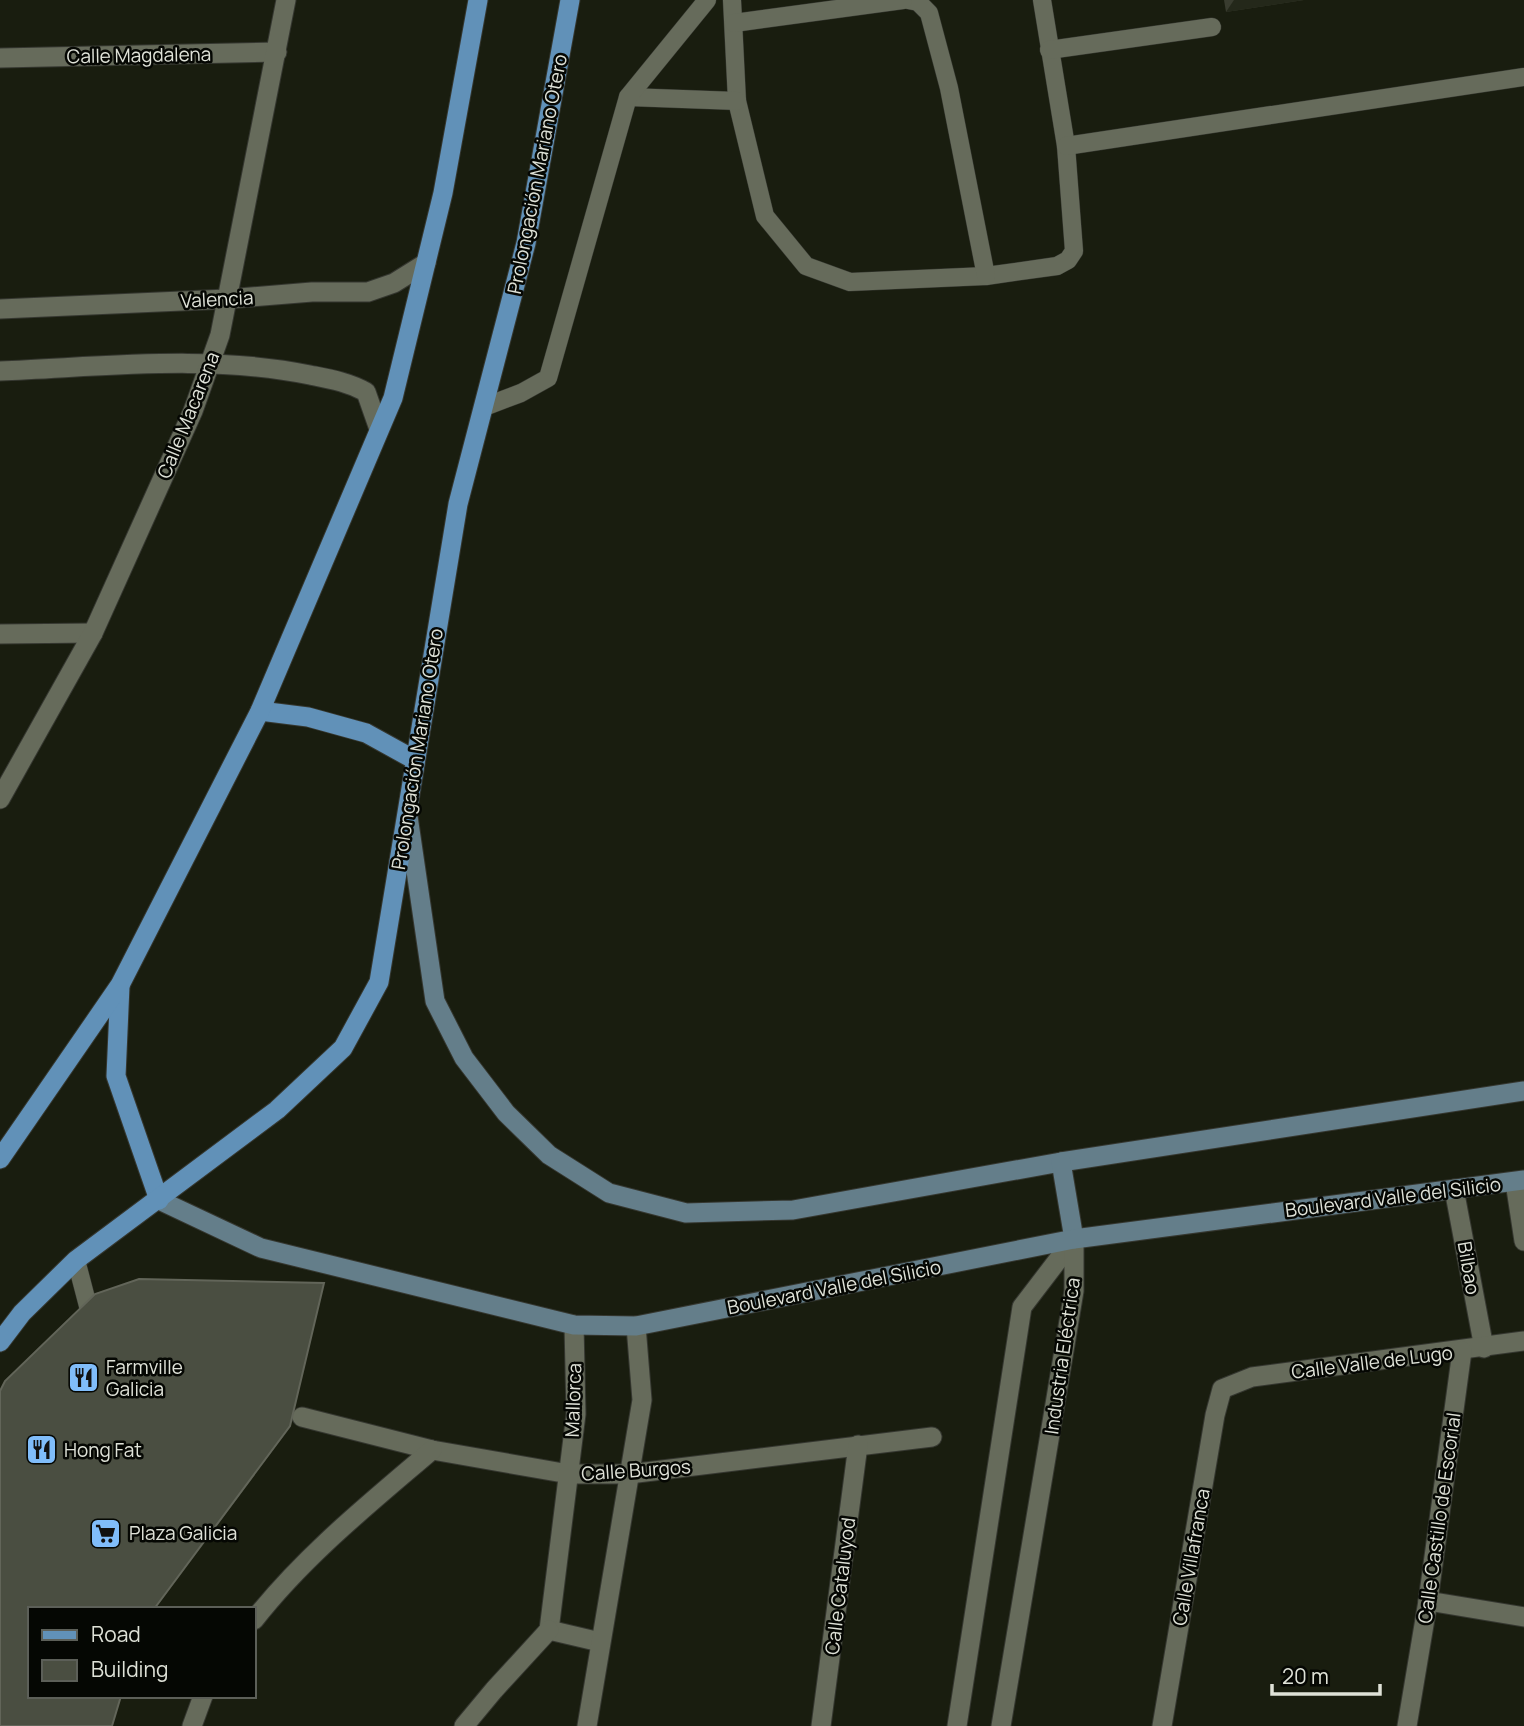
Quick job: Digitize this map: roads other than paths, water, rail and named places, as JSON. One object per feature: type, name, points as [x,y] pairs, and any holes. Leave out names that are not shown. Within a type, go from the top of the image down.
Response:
[{"type":"main road","points":[[0,1159],[120,985],[260,711],[393,398],[443,193],[478,0]]},
{"type":"main road","name":"Prolongación Mariano Otero","points":[[0,1342],[22,1313],[76,1260],[277,1110],[343,1048],[379,982],[458,504],[526,243],[570,0]]},
{"type":"main road","points":[[260,711],[308,717],[366,733],[415,760]]},
{"type":"main road","points":[[407,809],[435,1000],[464,1058],[506,1113],[549,1155],[610,1193],[686,1213],[793,1210],[1061,1162],[1524,1091]]},
{"type":"main road","points":[[120,985],[116,1076],[159,1200]]},
{"type":"main road","points":[[1061,1162],[1074,1239]]},
{"type":"main road","name":"Boulevard Valle del Silicio","points":[[159,1200],[261,1248],[574,1325],[636,1326],[1074,1239],[1519,1181]]},
{"type":"street","name":"Calle Macarena","points":[[0,799],[93,633],[193,411],[220,335],[286,0]]},
{"type":"street","name":"Calle Magdalena","points":[[0,58],[277,52]]},
{"type":"street","name":"Valencia","points":[[0,309],[227,299],[312,292],[368,292],[394,284],[426,263]]},
{"type":"street","points":[[0,371],[210,362],[287,370],[352,384],[366,392],[379,429]]},
{"type":"street","points":[[0,634],[93,633]]},
{"type":"street","points":[[1519,1181],[1524,1241]]},
{"type":"street","name":"Bilbao","points":[[1454,1189],[1484,1348]]},
{"type":"street","name":"Industria Eléctrica","points":[[957,1726],[1022,1307],[1074,1239]]},
{"type":"street","name":"Industria Eléctrica","points":[[1001,1726],[1074,1291],[1074,1239]]},
{"type":"street","name":"Mallorca","points":[[549,1630],[576,1413],[574,1325]]},
{"type":"street","points":[[587,1726],[642,1400],[636,1326]]},
{"type":"street","name":"Calle Valle de Lugo","points":[[1222,1388],[1252,1377],[1524,1341]]},
{"type":"street","name":"Calle Castillo de Escorial","points":[[1406,1726],[1428,1601],[1462,1351]]},
{"type":"street","name":"Calle Villafranca","points":[[1162,1726],[1215,1415],[1222,1388]]},
{"type":"street","name":"Calle Burgos","points":[[303,1417],[432,1450],[569,1475],[629,1474],[932,1437]]},
{"type":"street","name":"Calle Cataluyod","points":[[821,1726],[858,1445]]},
{"type":"street","points":[[256,1617],[274,1594],[359,1512],[432,1450]]},
{"type":"street","points":[[1428,1601],[1524,1617]]},
{"type":"street","points":[[464,1726],[549,1630],[600,1642]]},
{"type":"street","points":[[192,1726],[202,1698]]},
{"type":"lane","points":[[484,407],[521,394],[548,378],[628,97],[707,0]]},
{"type":"lane","points":[[732,0],[737,100],[765,216],[806,266],[850,282],[986,276],[1057,266],[1068,260],[1074,251],[1066,146],[1042,0]]},
{"type":"lane","points":[[733,23],[906,0],[918,2],[929,13],[949,88],[986,276]]},
{"type":"lane","points":[[1049,50],[1212,27]]},
{"type":"lane","points":[[1066,146],[1524,77]]},
{"type":"lane","points":[[628,97],[737,100]]},
{"type":"lane","points":[[76,1260],[96,1339]]},
{"type":"place","name":"Farmville Galicia","points":[[83,1378]]},
{"type":"place","name":"Hong Fat","points":[[41,1450]]},
{"type":"place","name":"Plaza Galicia","points":[[106,1533]]}]
